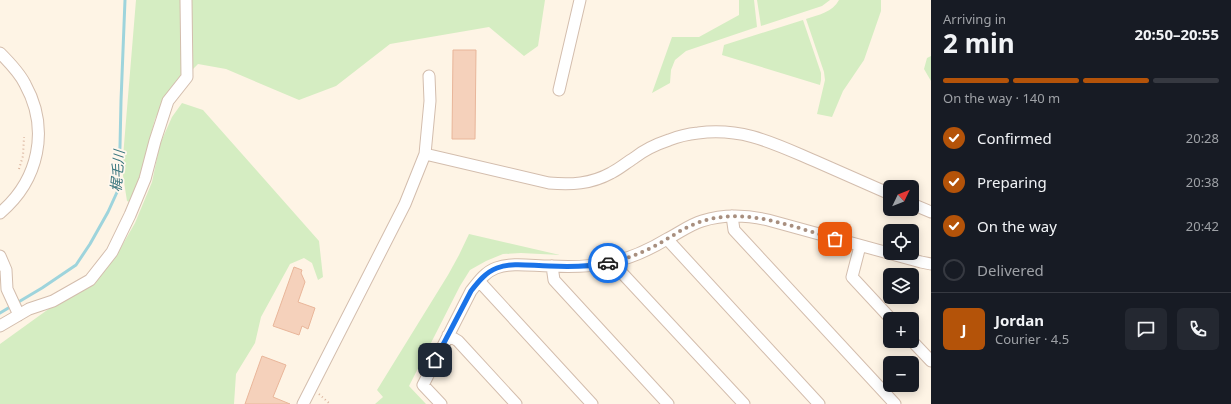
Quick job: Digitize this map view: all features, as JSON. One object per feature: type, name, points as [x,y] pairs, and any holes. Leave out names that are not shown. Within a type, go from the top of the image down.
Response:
[{"type":"street","points":[[16,308],[29,309],[52,301],[90,280],[112,252],[145,179],[168,101],[187,77],[186,0]]},
{"type":"street","points":[[559,90],[580,0]]},
{"type":"street","points":[[0,53],[18,72],[24,82],[34,104],[38,127],[37,150],[31,172],[19,193],[2,212]]},
{"type":"street","points":[[303,404],[405,204],[424,154],[430,101],[429,76]]},
{"type":"street","points":[[424,154],[549,183],[579,184],[601,178],[612,173],[645,151],[681,135],[710,132],[731,132],[755,136],[883,191]]},
{"type":"street","points":[[919,207],[931,212]]},
{"type":"street","points":[[732,216],[734,230],[895,404]]},
{"type":"street","points":[[441,404],[423,385],[471,291],[486,274],[496,268],[507,265],[573,267],[594,266],[618,261],[640,253],[667,240],[687,227],[701,221],[716,217],[732,216],[754,217],[768,220],[931,264]]},
{"type":"street","points":[[667,240],[819,404]]},
{"type":"street","points":[[860,246],[852,277],[884,312]]},
{"type":"street","points":[[0,256],[6,268],[6,286],[16,308]]},
{"type":"street","points":[[618,261],[622,273],[744,404]]},
{"type":"street","points":[[552,266],[554,280],[668,404]]},
{"type":"street","points":[[479,281],[592,404]]},
{"type":"street","points":[[0,326],[16,308]]},
{"type":"street","points":[[448,335],[458,341],[516,404]]},
{"type":"street","points":[[919,348],[931,361]]},
{"type":"path","points":[[319,394],[330,404]]},
{"type":"green space","points":[[136,0],[545,0],[538,46],[524,56],[489,27],[390,44],[336,86],[299,100],[226,69],[198,64],[183,79],[162,105],[155,119],[132,203],[127,201],[122,169]]},
{"type":"green space","points":[[739,0],[754,0],[757,27],[686,51],[675,60],[671,70],[670,83],[652,93],[672,37],[699,37],[739,15]]},
{"type":"green space","points":[[757,0],[830,0],[822,6],[761,26]]},
{"type":"green space","points":[[839,0],[881,0],[881,11],[864,60],[843,91],[832,117],[817,114],[825,80],[824,72],[806,19],[829,10]]},
{"type":"green space","points":[[803,20],[821,73],[820,85],[722,55],[724,45]]},
{"type":"green space","points":[[931,56],[931,81],[924,69],[927,58]]},
{"type":"green space","points":[[182,103],[203,110],[319,241],[323,277],[318,280],[312,263],[304,258],[290,264],[261,317],[255,343],[236,374],[234,404],[0,404],[0,344],[50,308],[87,287],[116,256],[135,223],[152,182],[160,144],[172,117]]},
{"type":"green space","points":[[469,234],[560,255],[521,253],[503,254],[470,270],[460,286],[409,386],[426,404],[375,404],[383,397],[377,390],[448,275]]},
{"type":"building","points":[[453,50],[476,50],[475,139],[452,139]]},
{"type":"building","points":[[294,267],[302,270],[301,273],[305,282],[298,302],[315,308],[308,329],[302,326],[299,335],[273,326]]},
{"type":"building","points":[[262,356],[286,365],[273,397],[290,404],[245,404]]},
{"type":"waterway","name":"梶毛川","points":[[0,313],[42,288],[76,265],[108,212],[118,190],[125,0]]},
{"type":"way so far","points":[[608,263],[629,258],[654,247],[687,227],[716,217],[754,217],[835,239]]},
{"type":"route","points":[[435,360],[471,291],[486,274],[496,268],[507,265],[573,267],[594,266],[608,263]]}]
